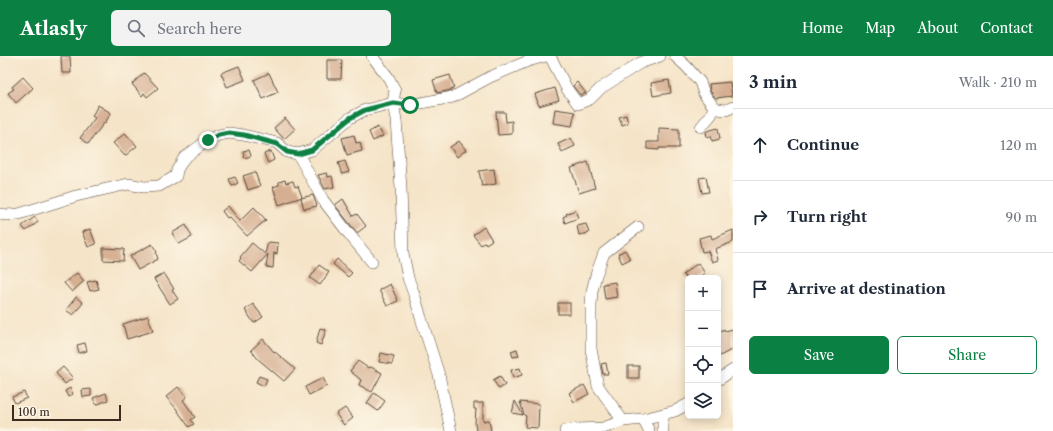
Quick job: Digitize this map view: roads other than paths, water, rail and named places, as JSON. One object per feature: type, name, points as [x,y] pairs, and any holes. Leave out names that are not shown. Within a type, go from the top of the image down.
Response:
[{"type":"street","points":[[372,56],[388,77],[395,90],[393,103],[396,120],[401,188],[403,253],[408,278],[439,375],[451,431]]},
{"type":"street","points":[[0,214],[19,214],[76,196],[128,184],[144,187],[159,186],[176,176],[177,170],[184,158],[208,140],[219,135],[229,133],[244,135],[277,144],[287,152],[298,154],[312,150],[350,118],[365,110],[393,103],[410,105],[452,97],[490,77],[528,61],[546,56]]},
{"type":"street","points":[[550,56],[567,90],[578,104],[590,99],[602,88],[640,63],[660,56]]},
{"type":"street","points":[[675,56],[700,82],[704,94],[714,107],[726,110],[733,107]]},
{"type":"street","points":[[701,127],[714,107]]},
{"type":"street","points":[[298,154],[323,200],[372,262]]},
{"type":"street","points":[[623,421],[598,386],[591,349],[592,291],[604,253],[638,227]]},
{"type":"street","points":[[721,378],[733,370]]},
{"type":"street","points":[[564,431],[602,428],[623,421],[643,419],[675,411],[685,406]]},
{"type":"street","points":[[663,414],[663,431]]},
{"type":"street","points":[[643,419],[649,431]]}]
